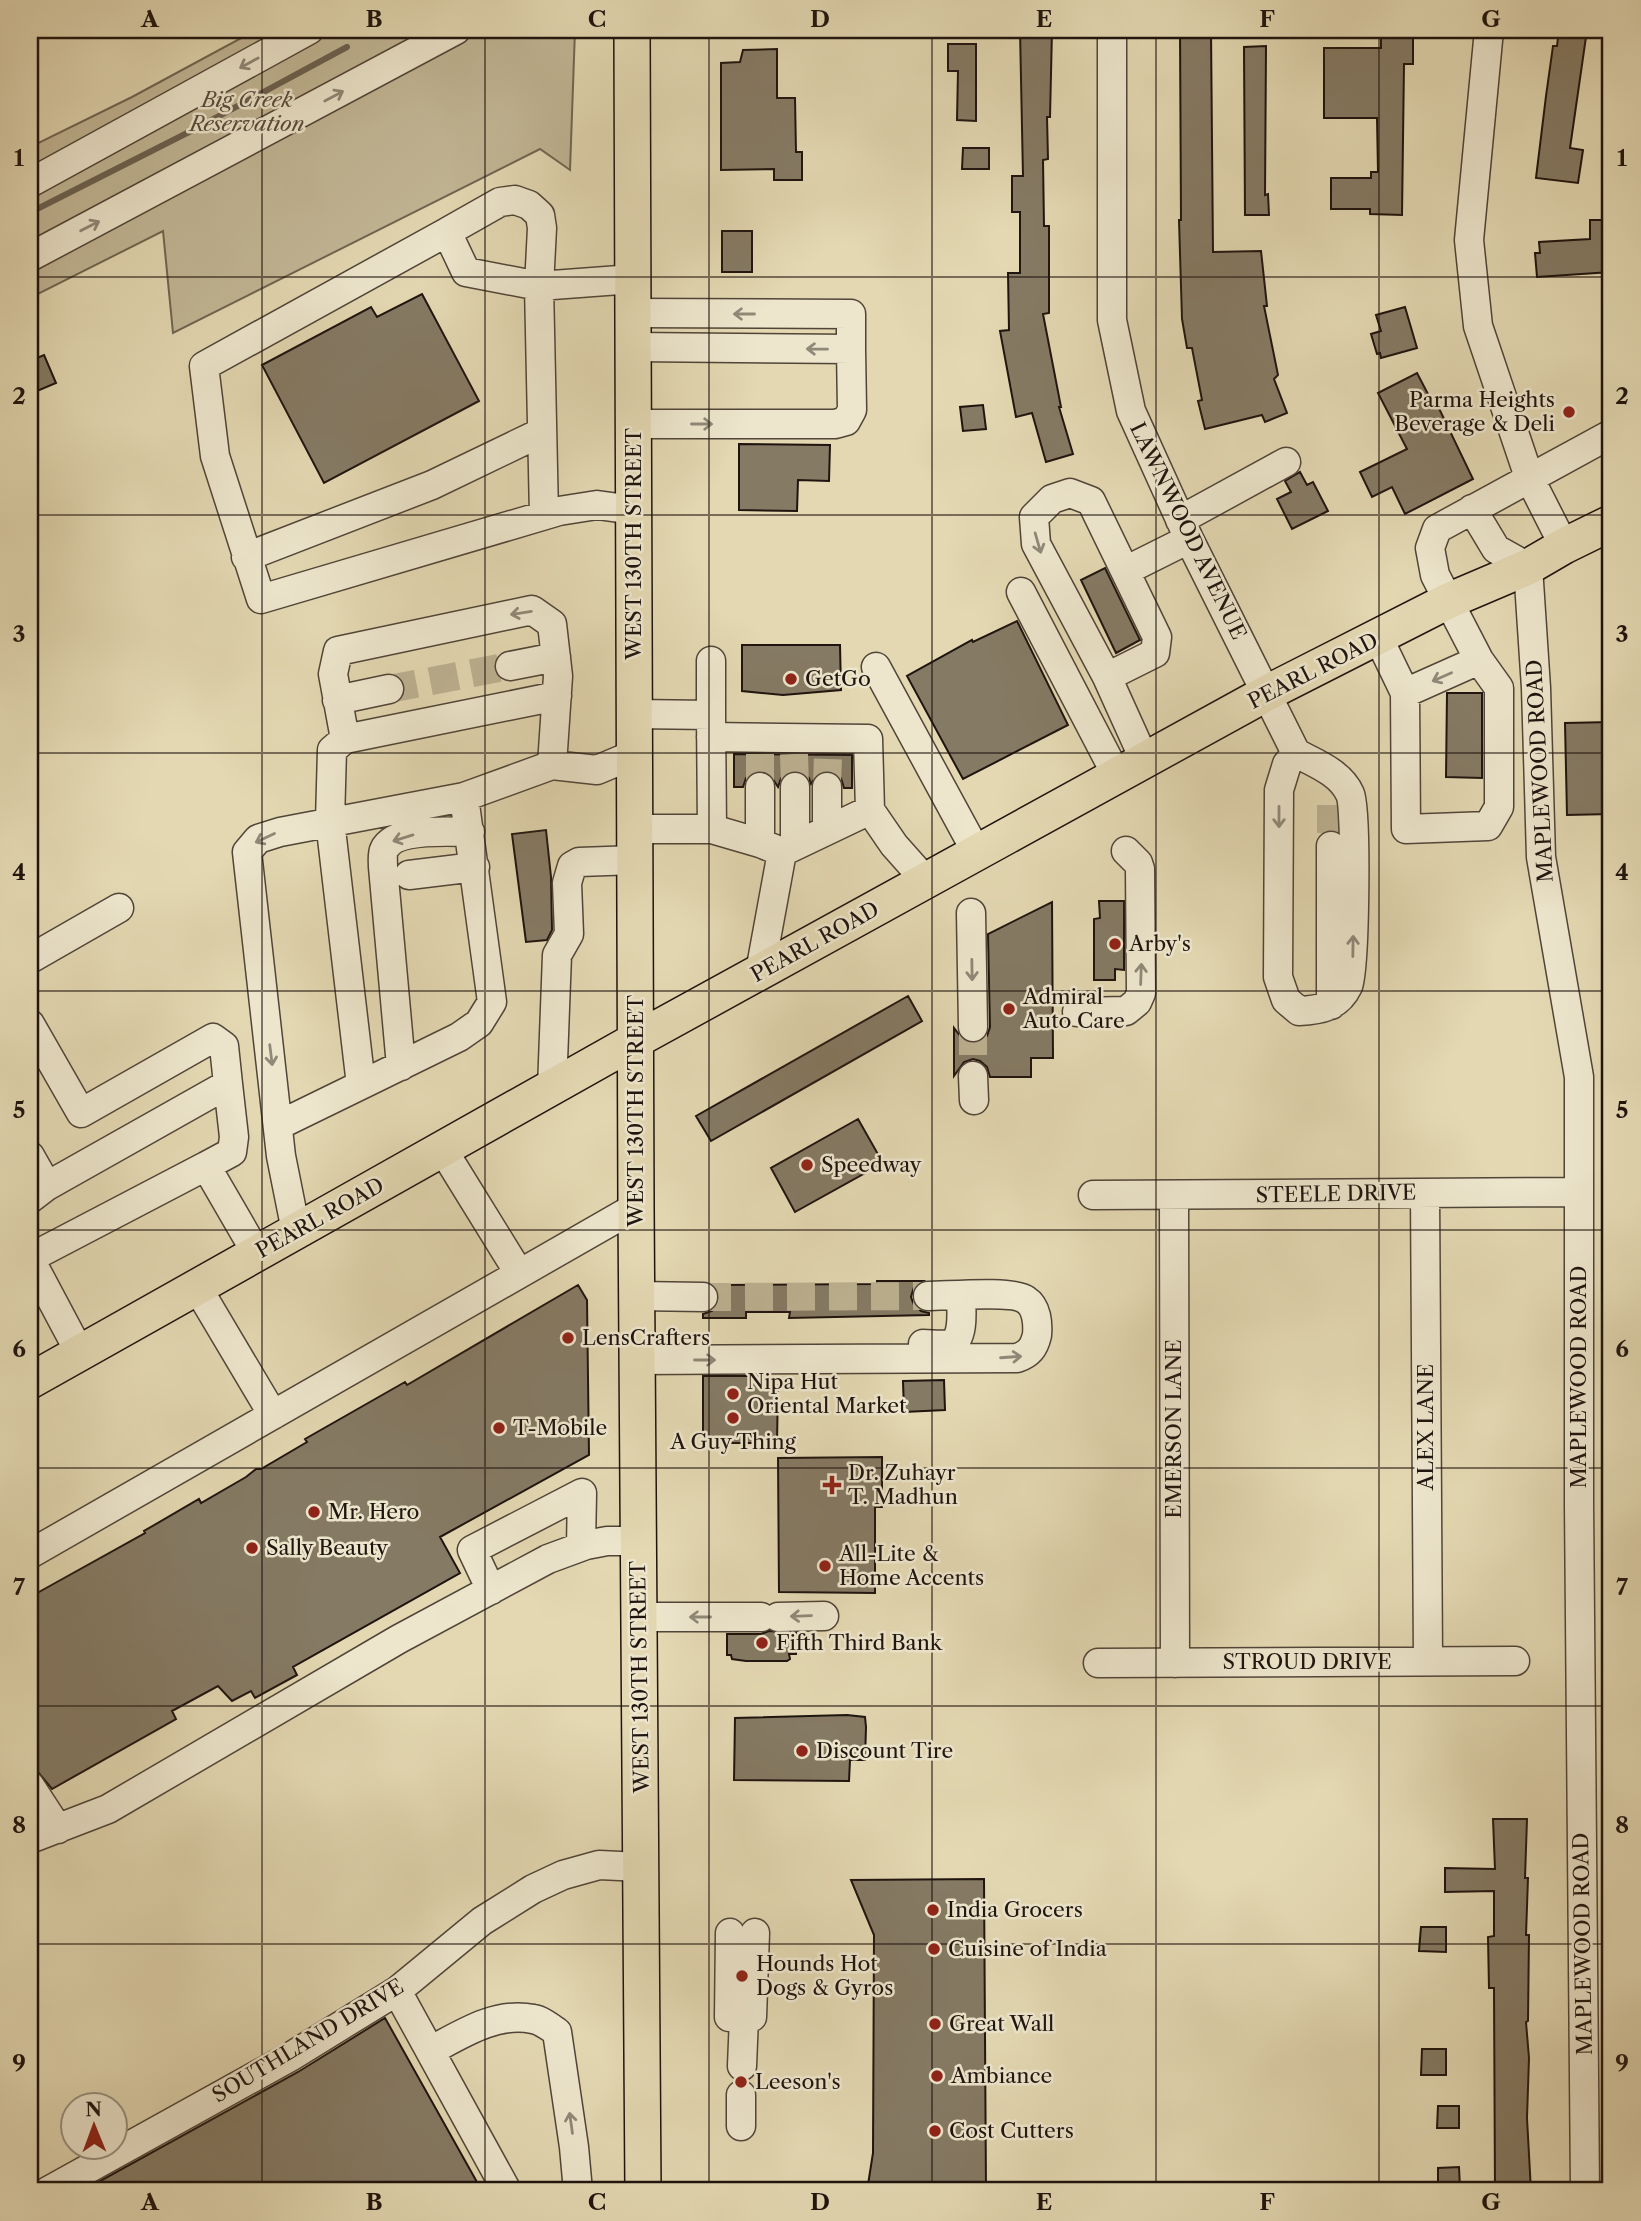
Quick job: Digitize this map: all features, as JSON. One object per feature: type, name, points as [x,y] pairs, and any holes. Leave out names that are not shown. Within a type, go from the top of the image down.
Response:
[{"type":"main road","name":"WEST 130TH STREET","points":[[632,30],[643,2191]]},
{"type":"main road","name":"PEARL ROAD","points":[[30,1381],[636,1040],[1267,693],[1448,601],[1528,567],[1611,523]]},
{"type":"street","points":[[30,183],[309,30]]},
{"type":"street","points":[[31,254],[456,30]]},
{"type":"street","name":"LAWNWOOD AVENUE","points":[[1112,30],[1112,320],[1131,411],[1184,529],[1296,753]]},
{"type":"street","points":[[1489,30],[1469,240],[1478,326],[1529,477],[1564,546]]},
{"type":"street","points":[[544,515],[539,286],[542,228],[540,215],[529,205],[515,200],[500,202],[204,366],[215,456],[261,599],[544,515],[559,510],[597,505],[634,510]]},
{"type":"street","points":[[447,232],[466,272],[539,286],[633,279]]},
{"type":"street","points":[[633,330],[851,314],[852,410],[846,421],[835,424],[634,424]]},
{"type":"street","points":[[246,557],[432,485],[542,432]]},
{"type":"street","points":[[1378,637],[1405,693],[1406,829],[1488,826],[1499,807],[1499,688],[1479,660],[1435,575],[1430,548],[1432,537],[1437,529],[1611,434]]},
{"type":"street","points":[[1125,571],[1286,461]]},
{"type":"street","points":[[1107,677],[1155,653],[1157,637],[1091,501],[1070,493],[1052,499],[1034,517],[1036,544],[1107,677],[1131,768]]},
{"type":"street","points":[[1472,509],[1496,549],[1528,567]]},
{"type":"street","name":"MAPLEWOOD ROAD","points":[[1528,567],[1536,688],[1541,857],[1579,1077],[1579,1504],[1585,2191]]},
{"type":"street","points":[[1021,592],[1131,768]]},
{"type":"street","points":[[345,739],[333,674],[338,651],[532,610],[552,624],[558,676],[552,765]]},
{"type":"street","points":[[510,666],[556,657]]},
{"type":"street","points":[[1405,693],[1479,660]]},
{"type":"street","points":[[711,661],[712,829]]},
{"type":"street","points":[[876,667],[977,853]]},
{"type":"street","points":[[1499,688],[1536,688]]},
{"type":"street","points":[[337,700],[389,689]]},
{"type":"street","points":[[361,1085],[330,821],[332,750],[345,739],[557,696]]},
{"type":"street","points":[[635,714],[711,726],[760,746],[828,746],[868,739],[870,810],[894,845],[926,881]]},
{"type":"street","points":[[1296,753],[1329,771],[1351,796],[1353,964],[1349,984],[1340,998],[1319,1010],[1299,1011],[1286,1000],[1278,977],[1279,790],[1287,764],[1296,753]]},
{"type":"street","points":[[296,1231],[281,1156],[247,852],[258,839],[330,821],[464,797],[552,765],[597,770],[635,754]]},
{"type":"street","points":[[1329,771],[1331,805]]},
{"type":"street","points":[[760,787],[779,847]]},
{"type":"street","points":[[760,972],[779,847],[794,787]]},
{"type":"street","points":[[827,787],[827,829]]},
{"type":"street","points":[[279,1125],[459,1037],[480,1023],[492,1002],[464,797]]},
{"type":"street","points":[[552,1088],[557,955],[569,933],[567,883],[572,866],[636,845],[712,829],[779,847],[870,810]]},
{"type":"street","points":[[401,1066],[383,867],[384,850],[395,838],[423,832],[470,832]]},
{"type":"street","points":[[1331,846],[1331,1005]]},
{"type":"street","points":[[1077,1012],[1126,1011],[1137,1002],[1141,993],[1140,869],[1138,863],[1126,852]]},
{"type":"street","points":[[409,874],[475,867]]},
{"type":"street","points":[[30,959],[119,908]]},
{"type":"street","points":[[971,913],[973,1027]]},
{"type":"street","points":[[30,1024],[103,1154]]},
{"type":"street","points":[[80,1353],[30,1259],[232,1152],[234,1137],[224,1046],[214,1038],[81,1113]]},
{"type":"street","points":[[30,1156],[38,1193],[228,1084]]},
{"type":"street","points":[[443,1150],[519,1273]]},
{"type":"street","points":[[206,1167],[257,1254]]},
{"type":"street","name":"STEELE DRIVE","points":[[1093,1195],[1579,1192]]},
{"type":"street","name":"ALEX LANE","points":[[1425,1193],[1428,1661]]},
{"type":"street","name":"EMERSON LANE","points":[[1174,1195],[1175,1663]]},
{"type":"street","points":[[30,1554],[636,1207]]},
{"type":"street","points":[[197,1287],[273,1415]]},
{"type":"street","points":[[637,1360],[1017,1358],[1029,1353],[1034,1345],[1038,1324],[1033,1307],[1028,1301],[1009,1295],[929,1296]]},
{"type":"street","points":[[637,1296],[702,1297]]},
{"type":"street","points":[[801,1359],[819,1348],[838,1343],[952,1343],[959,1335],[961,1296]]},
{"type":"street","points":[[491,1590],[472,1550],[582,1493],[581,1546]]},
{"type":"street","points":[[30,1839],[108,1809],[284,1705],[548,1559],[581,1546],[607,1541],[638,1541]]},
{"type":"street","points":[[639,1617],[824,1616]]},
{"type":"street","name":"STROUD DRIVE","points":[[1098,1663],[1515,1661]]},
{"type":"street","points":[[30,1786],[58,1829]]},
{"type":"street","name":"SOUTHLAND DRIVE","points":[[48,2191],[290,2057],[397,1991],[482,1921],[533,1889],[563,1875],[599,1865],[641,1867]]},
{"type":"street","points":[[743,1933],[743,2066]]},
{"type":"street","points":[[397,1991],[507,2191]]},
{"type":"street","points":[[430,2051],[473,2028],[510,2018],[535,2019],[557,2032],[578,2191]]},
{"type":"street","points":[[741,2095],[741,2126]]},
{"type":"green space","name":"Big Creek Reservation","points":[[256,30],[575,30],[570,170],[540,149],[173,333],[163,231],[30,298],[30,147],[132,97]]},
{"type":"building","points":[[1020,30],[1052,30],[1050,117],[1047,117],[1048,159],[1043,160],[1044,226],[1049,226],[1049,313],[1043,314],[1059,407],[1073,454],[1046,462],[1032,413],[1016,417],[1000,331],[1009,330],[1008,273],[1020,273],[1020,212],[1012,212],[1012,176],[1023,176]]},
{"type":"building","points":[[1180,30],[1211,30],[1213,252],[1261,251],[1267,306],[1264,306],[1278,375],[1274,379],[1287,413],[1265,422],[1262,415],[1205,429],[1198,401],[1202,400],[1192,348],[1187,348],[1182,319],[1179,220]]},
{"type":"building","points":[[1381,30],[1413,30],[1413,64],[1404,64],[1402,215],[1370,214],[1370,209],[1331,209],[1331,178],[1371,178],[1371,172],[1378,172],[1377,118],[1324,118],[1324,48],[1381,48]]},
{"type":"building","points":[[1559,30],[1587,30],[1570,148],[1583,150],[1578,183],[1536,178],[1553,46],[1557,46]]},
{"type":"building","points":[[948,44],[976,44],[976,121],[957,120],[958,71],[948,71]]},
{"type":"building","points":[[1266,46],[1265,195],[1268,194],[1269,215],[1245,215],[1244,47]]},
{"type":"building","points":[[777,49],[777,98],[795,98],[796,152],[802,152],[802,180],[774,180],[774,169],[721,170],[721,63],[740,62],[743,50]]},
{"type":"building","points":[[963,148],[989,148],[989,169],[962,169]]},
{"type":"building","points":[[1590,220],[1611,220],[1611,272],[1537,277],[1535,253],[1540,253],[1539,242],[1590,239]]},
{"type":"building","points":[[722,231],[752,231],[752,272],[722,272]]},
{"type":"building","points":[[422,294],[479,401],[324,483],[262,365],[371,307],[377,317]]},
{"type":"building","points":[[1405,307],[1417,348],[1381,358],[1380,353],[1377,354],[1371,334],[1381,331],[1376,315]]},
{"type":"building","points":[[44,355],[56,383],[30,394],[30,361]]},
{"type":"building","points":[[1417,373],[1430,398],[1434,398],[1473,479],[1405,514],[1392,487],[1372,497],[1360,472],[1407,449],[1378,393]]},
{"type":"building","points":[[983,405],[986,429],[963,431],[960,407]]},
{"type":"building","points":[[739,444],[830,445],[829,481],[798,480],[797,511],[739,510]]},
{"type":"building","points":[[1300,472],[1307,485],[1313,482],[1328,511],[1292,529],[1277,499],[1291,492],[1285,481]]},
{"type":"building","points":[[1105,568],[1140,640],[1116,653],[1081,580]]},
{"type":"building","points":[[1017,621],[1068,725],[963,779],[907,676],[972,640],[973,642]]},
{"type":"building","points":[[742,645],[840,645],[841,690],[783,695],[742,691]]},
{"type":"building","points":[[1447,693],[1482,693],[1482,778],[1446,777]]},
{"type":"building","points":[[1611,722],[1611,814],[1567,815],[1565,723]]},
{"type":"building","points":[[734,754],[852,755],[852,788],[844,788],[841,778],[828,770],[818,773],[811,784],[803,772],[787,772],[778,787],[769,773],[759,770],[746,778],[743,787],[734,787]]},
{"type":"building","points":[[546,830],[551,877],[552,930],[547,940],[526,942],[512,834]]},
{"type":"building","points":[[1099,901],[1124,901],[1124,970],[1115,969],[1115,980],[1094,980],[1094,919],[1100,918]]},
{"type":"building","points":[[1052,902],[1053,1058],[1031,1058],[1031,1077],[990,1077],[987,1067],[973,1059],[964,1062],[954,1076],[954,1028],[964,1041],[974,1044],[987,1036],[990,1027],[988,934]]},
{"type":"building","points":[[908,996],[922,1021],[711,1141],[696,1116]]},
{"type":"building","points":[[858,1119],[883,1163],[795,1212],[771,1168]]},
{"type":"building","points":[[877,1281],[923,1281],[914,1287],[911,1297],[914,1305],[929,1315],[789,1318],[790,1312],[746,1312],[746,1318],[703,1318],[703,1314],[718,1305],[720,1297],[713,1285],[877,1284]]},
{"type":"building","points":[[578,1285],[587,1300],[589,1455],[440,1537],[460,1573],[293,1667],[297,1675],[255,1698],[251,1691],[232,1701],[218,1686],[172,1711],[176,1719],[52,1789],[38,1772],[30,1769],[30,1597],[145,1533],[144,1531],[199,1499],[201,1503],[256,1469],[261,1469],[307,1442],[305,1439],[405,1382],[407,1385]]},
{"type":"building","points":[[703,1376],[763,1376],[763,1386],[778,1385],[777,1443],[703,1443]]},
{"type":"building","points":[[944,1380],[945,1410],[904,1412],[903,1381]]},
{"type":"building","points":[[882,1457],[882,1507],[875,1507],[875,1593],[779,1592],[778,1458]]},
{"type":"building","points":[[769,1631],[796,1633],[796,1654],[789,1654],[790,1659],[787,1661],[746,1661],[732,1659],[731,1655],[727,1655],[727,1634],[761,1634]]},
{"type":"building","points":[[847,1715],[865,1717],[866,1727],[865,1760],[850,1760],[849,1781],[734,1780],[735,1718]]},
{"type":"building","points":[[1493,1819],[1527,1819],[1527,2118],[1531,2191],[1495,2191],[1494,1988],[1489,1988],[1488,1937],[1494,1936],[1494,1891],[1445,1892],[1445,1868],[1495,1869]]},
{"type":"building","points":[[984,1879],[986,2191],[867,2191],[873,2153],[874,1935],[851,1880]]},
{"type":"building","points":[[1421,1927],[1446,1927],[1446,1952],[1419,1951]]},
{"type":"building","points":[[385,2018],[482,2191],[82,2191],[298,2072]]},
{"type":"building","points":[[1422,2049],[1446,2049],[1446,2075],[1421,2075]]},
{"type":"building","points":[[1438,2106],[1459,2106],[1459,2128],[1437,2128]]},
{"type":"building","points":[[1459,2167],[1460,2188],[1438,2189],[1438,2168]]},
{"type":"waterway","points":[[39,208],[195,129],[347,47]]},
{"type":"tunnel","points":[[389,689],[510,666]]},
{"type":"tunnel","points":[[760,754],[760,787]]},
{"type":"tunnel","points":[[794,754],[795,787]]},
{"type":"tunnel","points":[[827,787],[828,754]]},
{"type":"tunnel","points":[[1331,805],[1331,846]]},
{"type":"tunnel","points":[[973,1027],[973,1076]]},
{"type":"tunnel","points":[[703,1297],[928,1296]]},
{"type":"place","name":"Parma Heights Beverage & Deli","points":[[1569,412]]},
{"type":"place","name":"GetGo","points":[[791,679]]},
{"type":"place","name":"Arby's","points":[[1115,944]]},
{"type":"place","name":"Admiral Auto Care","points":[[1009,1009]]},
{"type":"place","name":"Speedway","points":[[807,1165]]},
{"type":"place","name":"LensCrafters","points":[[568,1338]]},
{"type":"place","name":"Nipa Hut Oriental Market","points":[[733,1394]]},
{"type":"place","name":"A Guy Thing","points":[[733,1418]]},
{"type":"place","name":"T-Mobile","points":[[499,1428]]},
{"type":"place","name":"Dr. Zuhayr T. Madhun","points":[[832,1485]]},
{"type":"place","name":"Mr. Hero","points":[[314,1512]]},
{"type":"place","name":"Sally Beauty","points":[[252,1548]]},
{"type":"place","name":"All-Lite & Home Accents","points":[[825,1566]]},
{"type":"place","name":"Fifth Third Bank","points":[[762,1643]]},
{"type":"place","name":"Discount Tire","points":[[802,1751]]},
{"type":"place","name":"India Grocers","points":[[933,1910]]},
{"type":"place","name":"Cuisine of India","points":[[934,1949]]},
{"type":"place","name":"Hounds Hot Dogs & Gyros","points":[[742,1976]]},
{"type":"place","name":"Great Wall","points":[[935,2024]]},
{"type":"place","name":"Ambiance","points":[[937,2076]]},
{"type":"place","name":"Leeson's","points":[[741,2082]]},
{"type":"place","name":"Cost Cutters","points":[[935,2131]]}]
